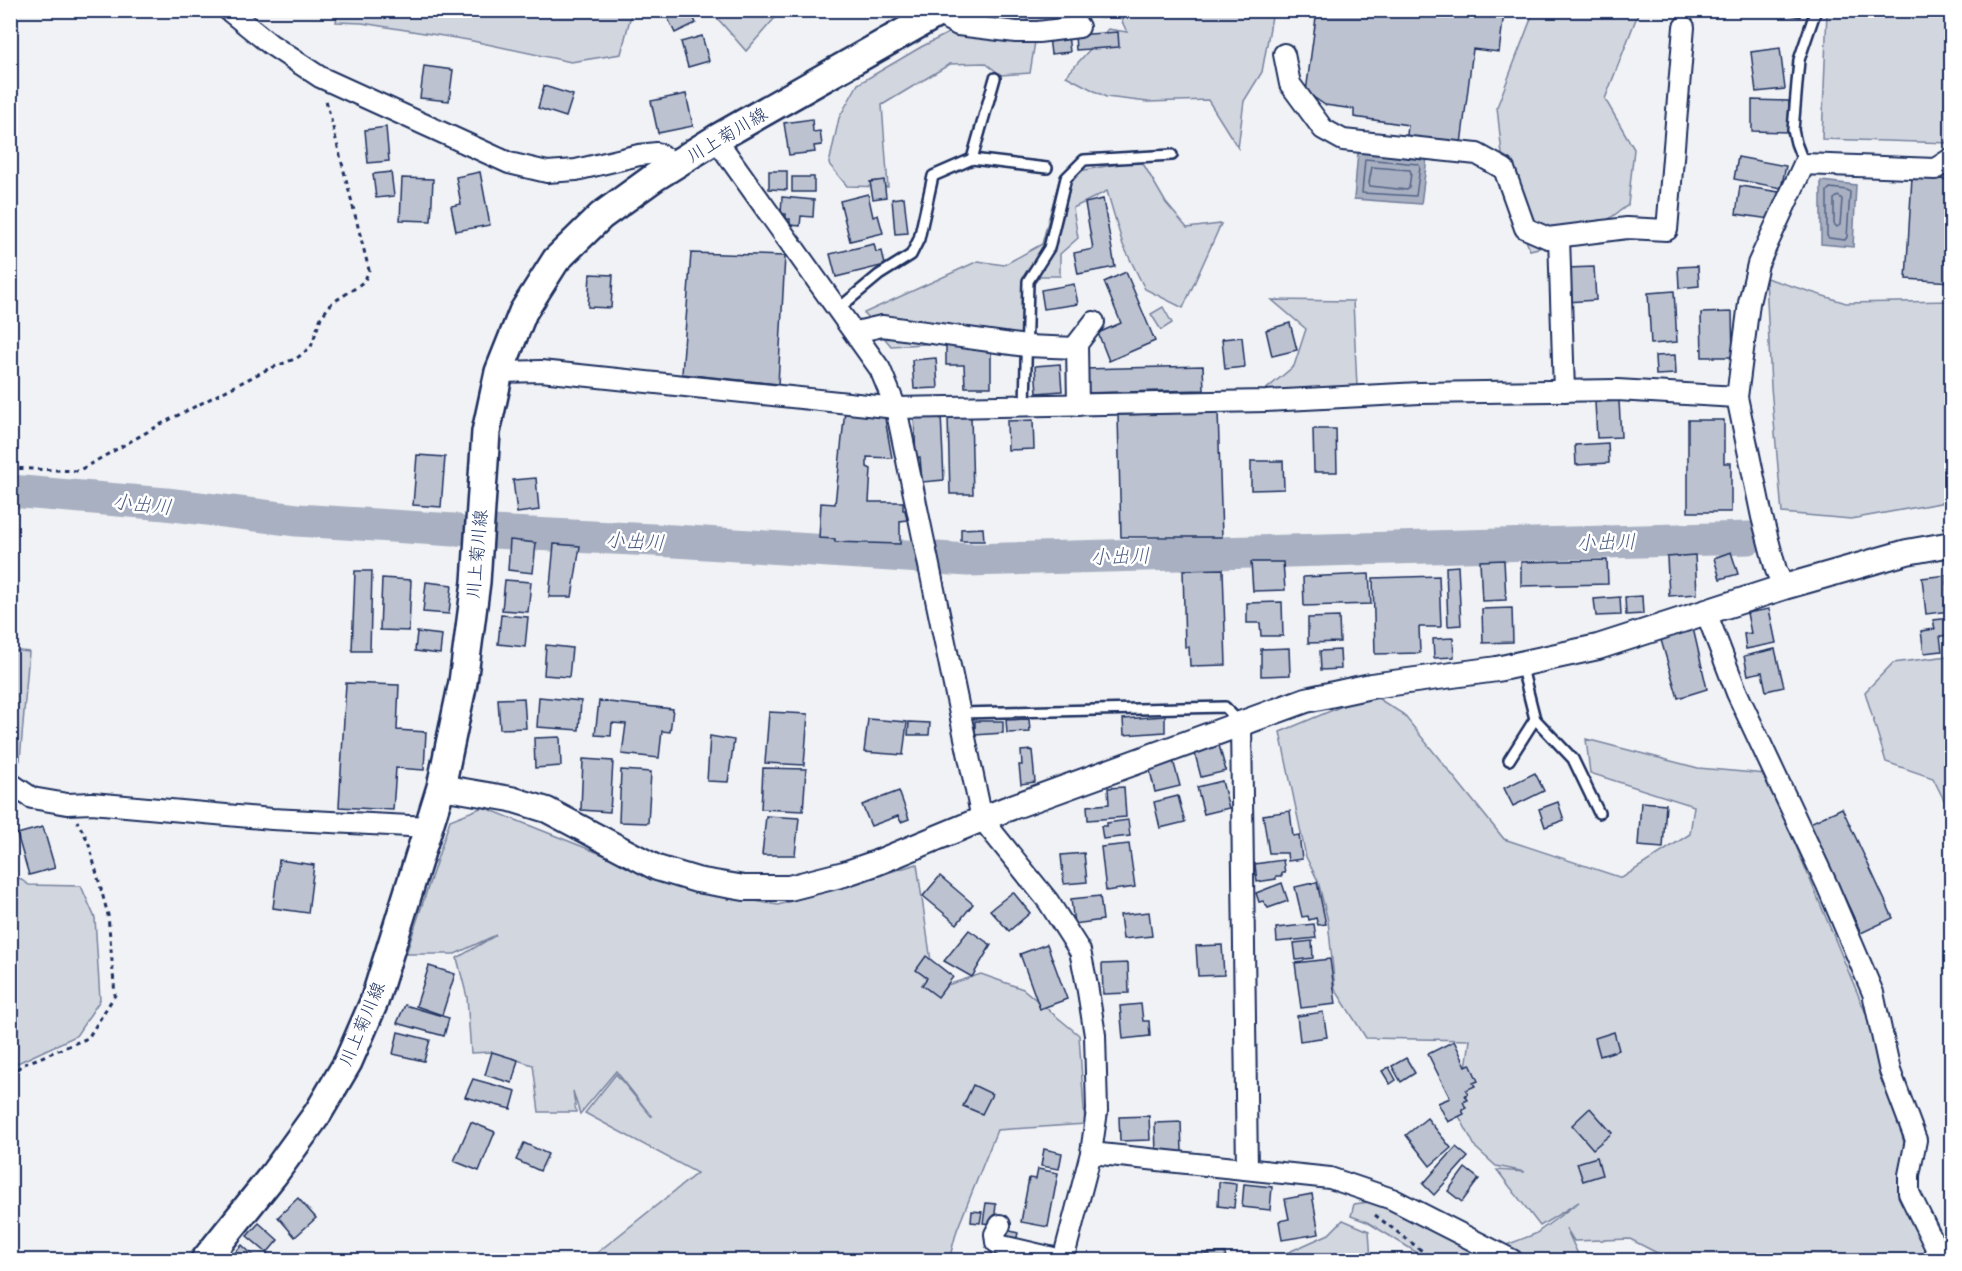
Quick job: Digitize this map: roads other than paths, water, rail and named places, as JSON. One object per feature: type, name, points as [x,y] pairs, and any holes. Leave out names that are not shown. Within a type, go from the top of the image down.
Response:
[{"type":"main road","name":"川上菊川線","points":[[205,1260],[267,1183],[318,1113],[348,1062],[374,1002],[441,788],[463,682],[476,582],[486,432],[499,372],[523,312],[556,260],[601,216],[655,177],[678,165],[716,139],[941,12]]},
{"type":"street","points":[[228,10],[270,44],[320,77],[509,163],[547,172],[576,170],[657,153],[678,165]]},
{"type":"street","points":[[941,12],[958,25],[1016,32],[1079,27]]},
{"type":"street","points":[[1284,54],[1290,84],[1323,129],[1343,140],[1477,154],[1504,169],[1526,228],[1548,238],[1627,228],[1667,230],[1684,27]]},
{"type":"street","points":[[716,139],[880,369],[896,408],[982,819],[1048,901],[1080,951],[1095,1035],[1097,1111],[1091,1152],[1063,1260],[1002,1246],[996,1242],[995,1234],[1000,1225]]},
{"type":"street","points":[[1784,587],[1776,570],[1762,517],[1737,397],[1749,303],[1758,264],[1804,164],[1935,170],[1952,158]]},
{"type":"street","points":[[1560,237],[1564,391]]},
{"type":"street","points":[[1078,405],[1077,344],[1094,322]]},
{"type":"street","points":[[855,332],[882,326],[1026,346],[1077,348]]},
{"type":"street","points":[[499,372],[541,371],[896,408],[1266,401],[1420,393],[1617,390],[1737,397]]},
{"type":"street","points":[[441,788],[512,800],[547,810],[657,868],[697,880],[744,888],[789,888],[876,863],[982,819],[1306,700],[1371,686],[1497,669],[1598,647],[1784,587],[1907,552],[1952,544]]},
{"type":"street","points":[[1706,612],[1737,693],[1827,885],[1872,993],[1890,1071],[1916,1140],[1909,1175],[1909,1193],[1942,1260]]},
{"type":"street","points":[[1241,724],[1247,1169]]},
{"type":"street","points":[[10,783],[32,798],[67,804],[92,803],[272,819],[429,827]]},
{"type":"street","points":[[1091,1152],[1330,1178],[1392,1199],[1512,1260]]},
{"type":"lane","points":[[1804,164],[1793,130],[1798,60],[1816,10]]},
{"type":"lane","points":[[972,159],[994,78]]},
{"type":"lane","points":[[1025,406],[1028,281],[1049,248],[1066,177],[1084,160],[1172,155]]},
{"type":"lane","points":[[838,309],[879,275],[911,255],[919,239],[933,176],[972,159],[1047,168]]},
{"type":"lane","points":[[1521,664],[1535,719],[1573,759],[1599,813]]},
{"type":"lane","points":[[960,713],[1225,706],[1241,724]]},
{"type":"lane","points":[[1509,760],[1535,719]]},
{"type":"water","points":[[1358,152],[1427,158],[1421,204],[1354,199]]},
{"type":"water","points":[[1821,181],[1856,185],[1853,247],[1821,244]]},
{"type":"waterway","name":"小出川","points":[[10,491],[166,504],[297,520],[454,530]]},
{"type":"waterway","name":"小出川","points":[[492,532],[968,560],[1749,538]]}]
